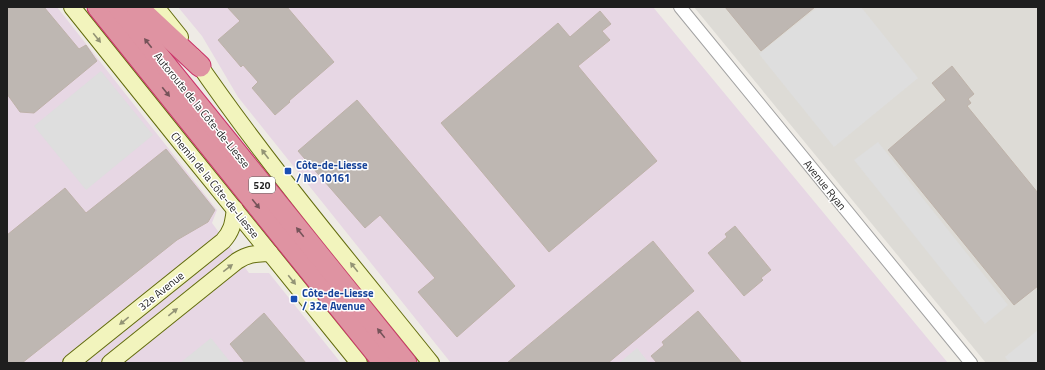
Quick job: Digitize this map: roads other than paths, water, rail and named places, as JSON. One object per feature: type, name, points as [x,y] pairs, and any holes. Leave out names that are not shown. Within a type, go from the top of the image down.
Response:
[{"type":"highway","name":"Autoroute de la Côte-de-Liesse","points":[[98,7],[384,363]]},
{"type":"highway","name":"Autoroute de la Côte-de-Liesse","points":[[119,7],[406,363]]},
{"type":"highway","points":[[137,7],[200,66]]},
{"type":"main road","name":"Chemin de la Côte-de-Liesse","points":[[72,7],[359,363]]},
{"type":"main road","points":[[156,7],[305,207],[431,363]]},
{"type":"main road","name":"32e Avenue","points":[[71,363],[223,241],[233,224],[235,209]]},
{"type":"main road","points":[[110,363],[237,261],[250,254],[270,253]]},
{"type":"street","name":"Avenue Ryan","points":[[680,7],[971,363]]},
{"type":"place","name":"Côte-de-Liesse / No 10161","points":[[288,171]]},
{"type":"place","name":"Côte-de-Liesse / 32e Avenue","points":[[294,299]]}]
